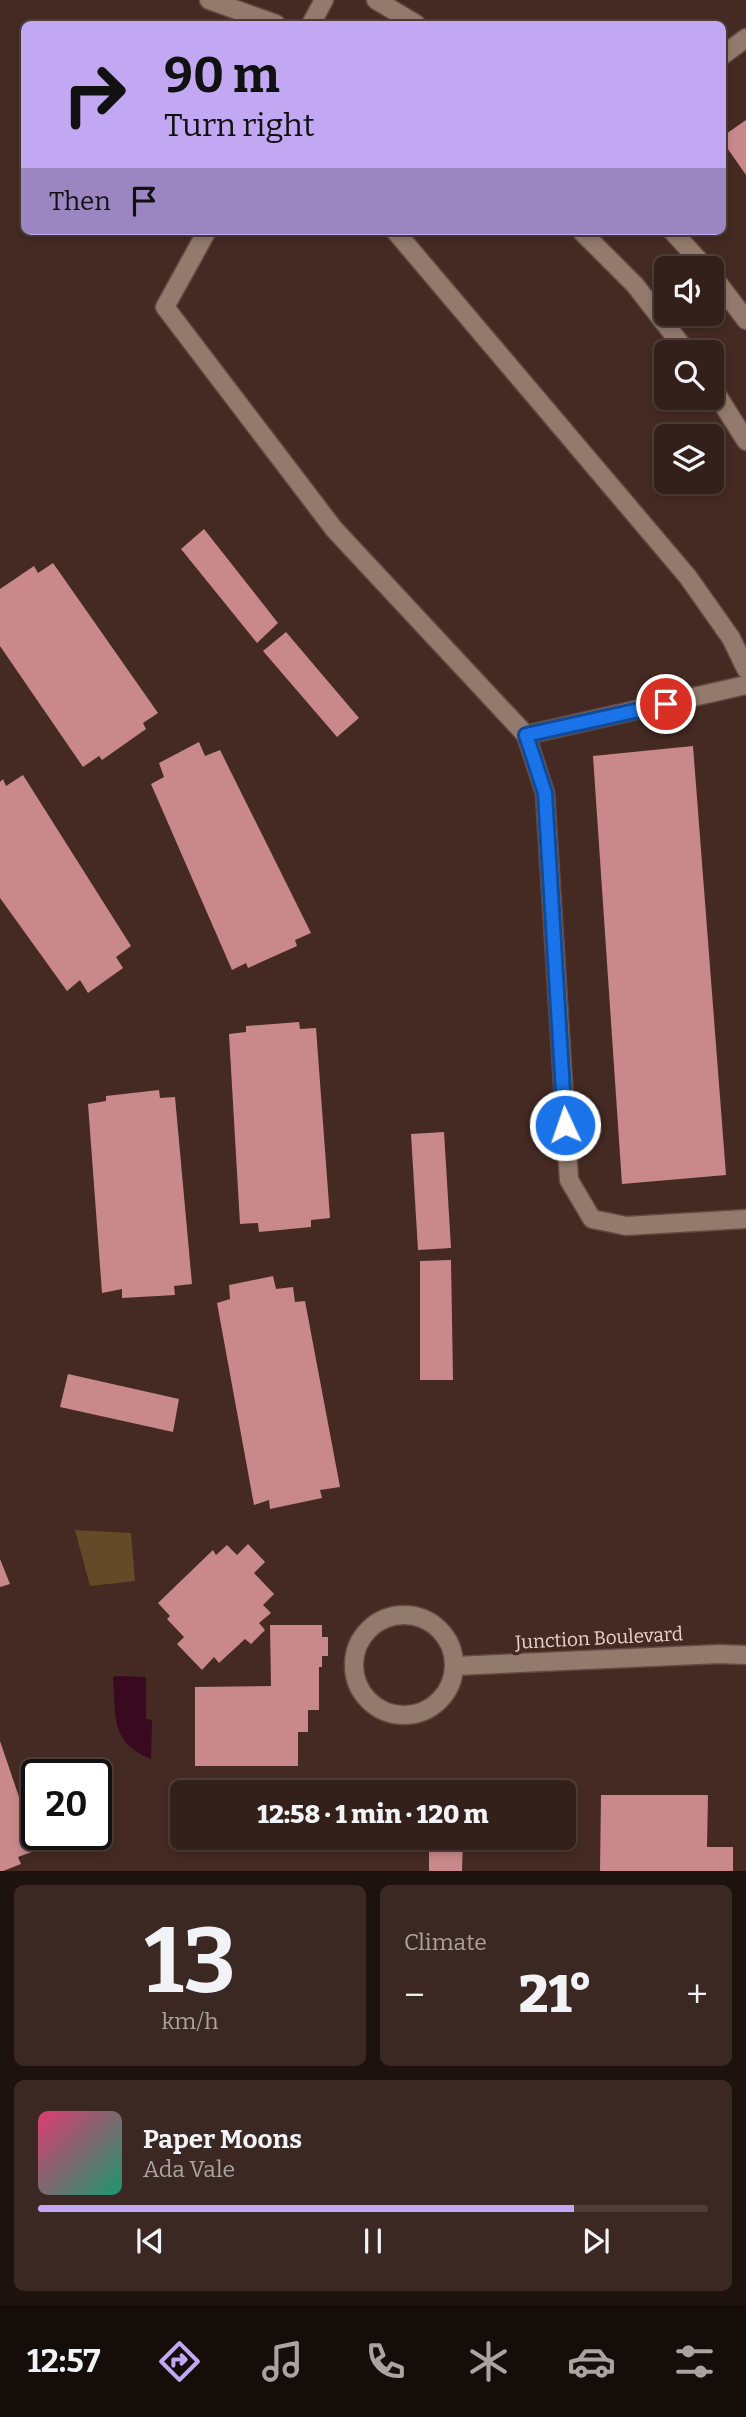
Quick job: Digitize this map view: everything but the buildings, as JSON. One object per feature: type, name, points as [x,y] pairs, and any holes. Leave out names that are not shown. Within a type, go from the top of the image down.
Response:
[{"type":"street","points":[[208,0],[268,21]]},
{"type":"street","points":[[313,21],[324,0]]},
{"type":"street","points":[[376,0],[411,21]]},
{"type":"street","points":[[726,53],[746,38]]},
{"type":"street","points":[[205,235],[165,307],[334,529],[526,735],[545,793],[569,1180],[592,1219],[626,1226],[746,1219]]},
{"type":"street","points":[[398,235],[688,577],[731,638],[746,669]]},
{"type":"street","points":[[585,235],[635,285],[678,340]]},
{"type":"street","points":[[677,235],[695,256]]},
{"type":"street","points":[[724,291],[746,320]]},
{"type":"street","points":[[724,406],[746,441]]},
{"type":"street","points":[[526,735],[746,685]]},
{"type":"street","points":[[405,1614],[421,1617],[435,1625],[446,1636],[453,1650],[455,1666],[451,1685],[440,1701],[424,1712],[404,1716],[385,1712],[369,1701],[358,1684],[354,1665],[358,1646],[369,1629],[385,1618],[405,1614]]},
{"type":"street","name":"Junction Boulevard","points":[[455,1666],[746,1655]]},
{"type":"shaded area","points":[[75,1530],[131,1533],[135,1581],[90,1586]]},
{"type":"shaded area","points":[[113,1677],[146,1677],[146,1719],[152,1720],[151,1759],[128,1745],[118,1727]]},
{"type":"route","points":[[565,1125],[545,793],[526,735],[666,704]]}]
